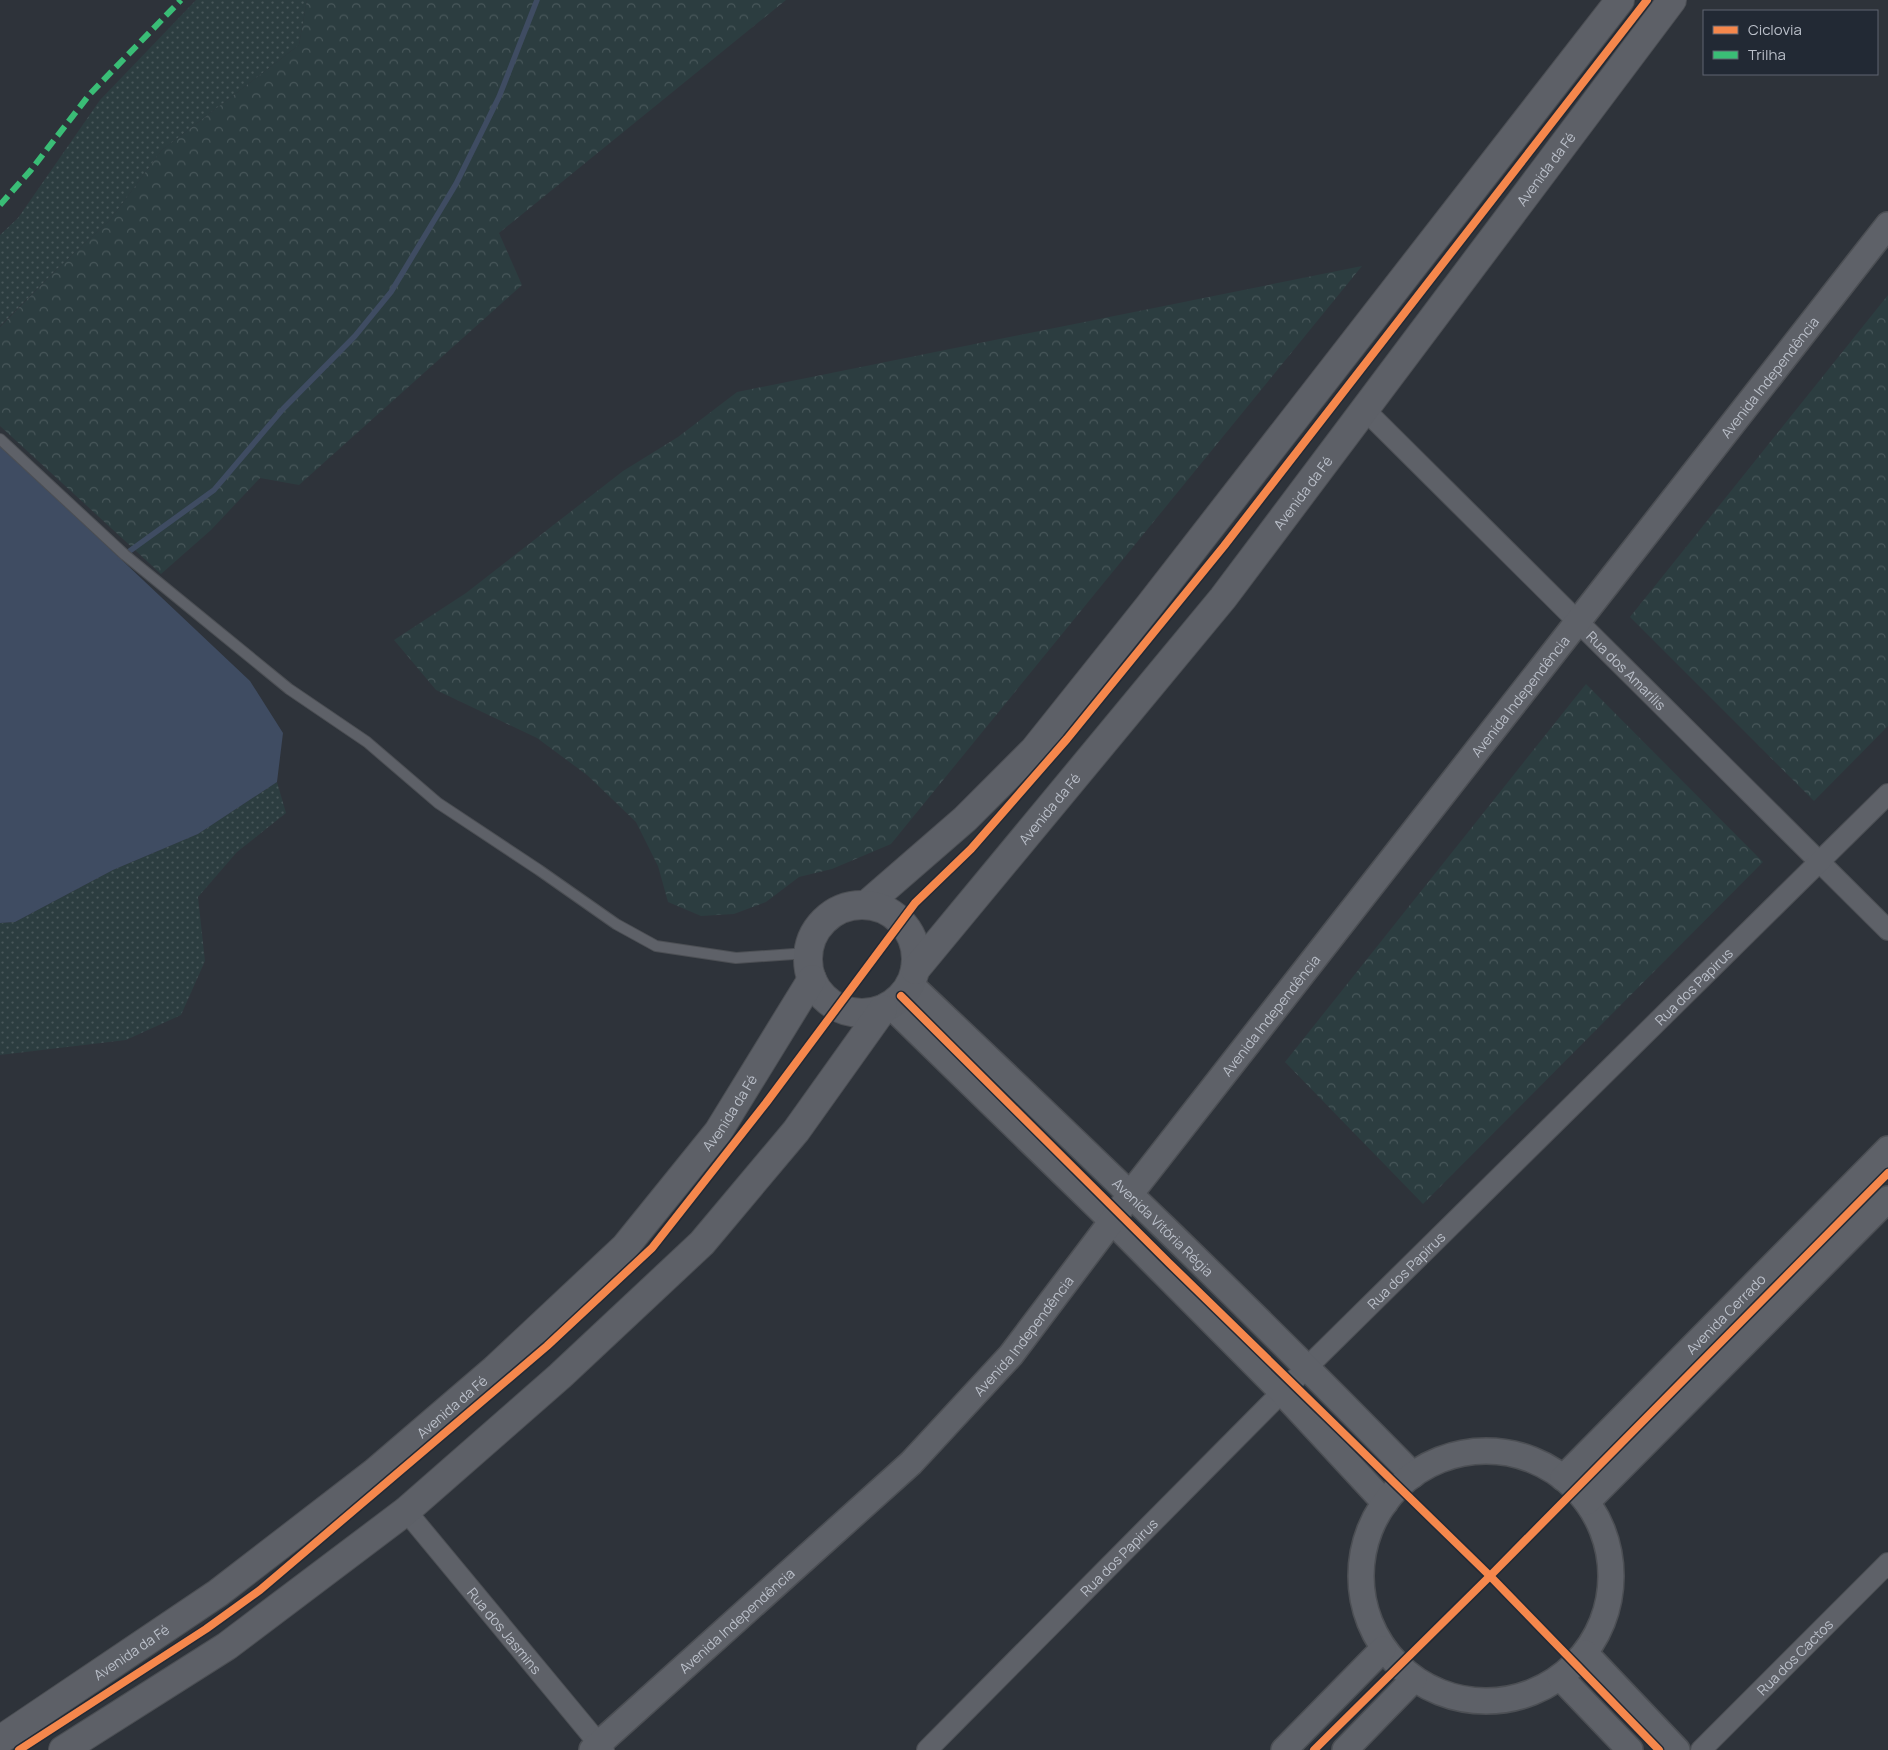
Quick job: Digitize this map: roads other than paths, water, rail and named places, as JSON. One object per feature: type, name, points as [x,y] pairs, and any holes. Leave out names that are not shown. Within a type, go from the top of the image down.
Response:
[{"type":"main road","points":[[866,904],[965,819],[1034,750],[1149,606],[1620,0]]},
{"type":"main road","name":"Avenida da Fé","points":[[912,977],[1223,598],[1672,0]]},
{"type":"main road","points":[[63,1750],[226,1646],[406,1511],[560,1376],[702,1244],[796,1131],[886,1007],[901,996],[912,977],[916,955],[913,940],[905,926],[894,915],[881,908],[866,904],[849,906],[834,912],[821,923],[812,936],[808,953],[808,966],[812,980],[824,997],[841,1009],[854,1012],[869,1012],[886,1007]]},
{"type":"main road","name":"Avenida da Fé","points":[[0,1740],[226,1587],[375,1472],[487,1376],[531,1335],[625,1247],[718,1132],[812,980]]},
{"type":"street","name":"Avenida Independência","points":[[598,1748],[911,1463],[1010,1355],[1112,1221],[1131,1193],[1888,225]]},
{"type":"street","name":"Rua dos Amarílis","points":[[1365,410],[1888,930]]},
{"type":"street","name":"Rua dos Papirus","points":[[927,1750],[1282,1392],[1888,794]]},
{"type":"street","name":"Avenida Vitória Régia","points":[[912,977],[1308,1367],[1413,1475]]},
{"type":"street","points":[[886,1007],[1112,1221],[1282,1392],[1385,1503]]},
{"type":"street","name":"Avenida Cerrado","points":[[1563,1478],[1888,1149]]},
{"type":"street","points":[[1587,1502],[1888,1199]]},
{"type":"street","points":[[1477,1452],[1523,1457],[1544,1466],[1563,1478],[1587,1502],[1602,1530],[1610,1562],[1610,1594],[1602,1625],[1586,1653],[1560,1677],[1525,1695],[1487,1701],[1449,1696],[1414,1679],[1398,1666],[1383,1649],[1366,1614],[1360,1576],[1367,1537],[1385,1503],[1413,1475],[1433,1463],[1477,1452]]},
{"type":"street","name":"Rua dos Jasmins","points":[[406,1511],[598,1748]]},
{"type":"street","name":"Rua dos Cactos","points":[[1701,1750],[1888,1564]]},
{"type":"street","points":[[1284,1750],[1383,1649]]},
{"type":"street","points":[[1586,1653],[1677,1750]]},
{"type":"street","points":[[1560,1677],[1630,1750]]},
{"type":"street","points":[[1345,1750],[1414,1679]]},
{"type":"lane","points":[[0,440],[125,555],[289,689],[367,742],[438,804],[539,870],[616,924],[656,946],[736,958],[808,953]]},
{"type":"water","points":[[0,445],[250,681],[283,733],[277,782],[198,834],[113,870],[15,922],[0,923]]},
{"type":"waterway","points":[[120,558],[214,490],[283,409],[355,336],[391,292],[456,184],[499,97],[537,0]]}]
